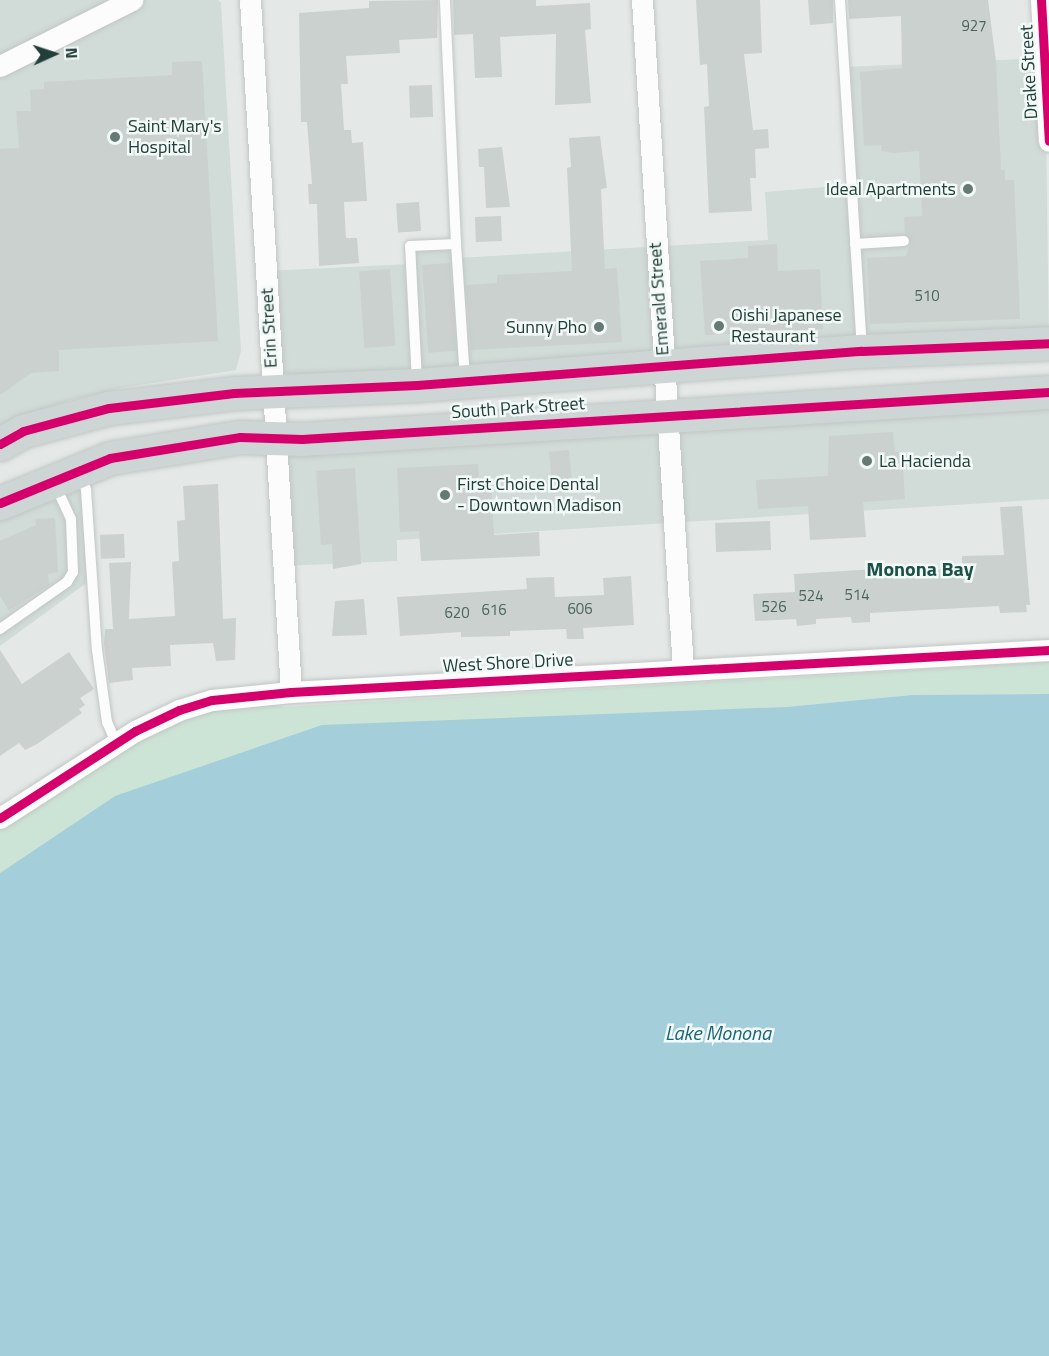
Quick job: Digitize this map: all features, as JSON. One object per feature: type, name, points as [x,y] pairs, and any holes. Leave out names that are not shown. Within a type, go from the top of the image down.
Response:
[{"type":"main road","name":"South Park Street","points":[[0,444],[23,431],[109,408],[272,392],[417,385],[862,351],[1049,343]]},
{"type":"main road","name":"South Park Street","points":[[0,503],[66,474],[110,458],[179,445],[275,437],[302,439],[1049,392]]},
{"type":"street","points":[[0,66],[132,0]]},
{"type":"street","name":"Erin Street","points":[[250,0],[291,692]]},
{"type":"street","name":"Emerald Street","points":[[642,0],[682,670]]},
{"type":"street","name":"Drake Street","points":[[1041,0],[1049,141]]},
{"type":"street","name":"West Shore Drive","points":[[0,818],[116,742],[179,710],[201,703],[291,692],[1049,650]]},
{"type":"lane","points":[[445,0],[456,244],[465,380]]},
{"type":"lane","points":[[840,0],[862,351]]},
{"type":"lane","points":[[855,244],[904,241]]},
{"type":"lane","points":[[417,385],[410,246],[456,244]]},
{"type":"lane","points":[[0,629],[67,582],[73,572],[66,474]]},
{"type":"lane","points":[[66,474],[86,490],[97,650],[106,722],[116,742]]},
{"type":"shaded area","name":"Saint Mary's Hospital","points":[[0,0],[218,0],[221,3],[241,351],[236,370],[127,387],[70,400],[0,425]]},
{"type":"shaded area","points":[[1045,58],[1049,343],[272,391],[265,271],[411,264],[410,246],[456,244],[458,258],[768,240],[765,192],[851,185],[844,67]]},
{"type":"shaded area","points":[[1049,392],[1049,499],[397,540],[397,561],[283,566],[275,437]]},
{"type":"shaded area","points":[[81,469],[92,579],[0,646],[0,503]]},
{"type":"green space","points":[[1049,662],[1049,694],[912,695],[786,707],[115,796],[0,873],[0,818],[116,742],[243,696],[284,707]]},
{"type":"water","name":"Lake Monona","points":[[1049,694],[1049,1356],[0,1356],[0,873],[115,796],[322,725],[786,707],[912,695]]},
{"type":"building","points":[[438,0],[437,38],[399,40],[400,53],[346,56],[348,84],[341,84],[344,130],[351,130],[352,143],[363,142],[367,201],[344,202],[346,238],[357,238],[359,263],[319,266],[317,204],[309,204],[308,184],[312,184],[307,122],[301,122],[299,13],[369,8],[369,1]]},
{"type":"building","points":[[453,0],[536,0],[536,6],[590,3],[591,29],[585,30],[591,103],[555,105],[556,34],[500,37],[502,77],[475,78],[473,34],[454,35]]},
{"type":"building","points":[[696,0],[760,0],[762,53],[744,54],[753,130],[768,129],[769,148],[755,149],[756,178],[750,178],[752,211],[709,213],[704,107],[709,106],[707,64],[700,65]]},
{"type":"building","points":[[808,0],[833,0],[833,23],[810,25]]},
{"type":"building","name":"Ideal Apartments","points":[[848,0],[988,0],[996,62],[1001,170],[1005,170],[1005,180],[1014,180],[1020,319],[870,324],[867,258],[906,256],[911,241],[905,234],[904,217],[922,216],[919,151],[893,153],[882,151],[881,145],[864,146],[860,72],[902,68],[901,16],[849,19]]},
{"type":"building","name":"Saint Mary's Hospital","points":[[202,61],[218,341],[59,350],[59,371],[31,373],[0,395],[0,149],[19,148],[16,111],[31,111],[30,90],[44,89],[44,82],[172,75],[172,62]]},
{"type":"building","points":[[432,85],[433,117],[410,118],[409,86]]},
{"type":"building","points":[[600,136],[607,188],[601,189],[605,269],[617,268],[622,342],[471,350],[466,285],[497,283],[497,275],[572,271],[567,168],[571,167],[569,138]]},
{"type":"building","points":[[502,147],[510,207],[486,208],[484,167],[479,167],[478,149]]},
{"type":"building","points":[[419,202],[421,231],[398,233],[396,204]]},
{"type":"building","points":[[501,216],[502,241],[476,242],[475,217]]},
{"type":"building","points":[[777,244],[778,271],[820,269],[823,329],[705,335],[700,261],[748,258],[748,246]]},
{"type":"building","points":[[450,263],[456,351],[428,353],[422,265]]},
{"type":"building","points":[[390,269],[395,346],[364,348],[359,271]]},
{"type":"building","points":[[893,432],[895,452],[902,452],[905,499],[863,502],[866,537],[810,540],[808,506],[758,509],[756,480],[828,476],[829,436]]},
{"type":"building","points":[[569,450],[572,484],[552,486],[549,452]]},
{"type":"building","name":"First Choice Dental - Downtown Madison","points":[[478,464],[479,485],[491,484],[494,535],[539,532],[540,556],[421,561],[419,531],[400,532],[397,468]]},
{"type":"building","points":[[355,468],[361,564],[333,569],[332,544],[321,545],[316,471]]},
{"type":"building","points":[[218,484],[223,619],[236,618],[235,660],[216,661],[213,643],[170,645],[171,666],[132,668],[133,680],[109,683],[104,643],[105,629],[113,629],[109,563],[131,562],[129,619],[175,616],[172,562],[179,561],[177,521],[185,520],[183,486]]},
{"type":"building","points":[[1022,506],[1030,605],[1026,605],[1027,612],[1000,613],[999,606],[870,613],[870,622],[852,623],[851,617],[816,619],[816,624],[797,626],[796,619],[755,621],[753,594],[795,592],[794,574],[908,567],[908,571],[962,568],[962,556],[1004,555],[1000,507]]},
{"type":"building","points":[[55,518],[58,572],[48,574],[49,585],[9,611],[0,596],[0,541],[36,525],[35,519]]},
{"type":"building","points":[[770,521],[771,550],[716,552],[715,523]]},
{"type":"building","points":[[124,534],[125,558],[101,559],[100,535]]},
{"type":"building","points":[[631,576],[634,625],[583,628],[584,639],[567,639],[566,629],[510,631],[510,636],[461,637],[461,632],[400,636],[397,597],[527,589],[526,578],[554,577],[555,597],[604,595],[603,578]]},
{"type":"building","points":[[364,599],[367,635],[332,636],[335,601]]},
{"type":"building","points":[[0,650],[22,684],[69,652],[94,689],[80,698],[85,705],[79,709],[82,713],[37,744],[25,750],[19,743],[0,756]]},
{"type":"cycle path","points":[[1041,0],[1049,141]]},
{"type":"cycle path","points":[[0,444],[23,431],[109,408],[234,393],[417,385],[862,351],[1049,343]]},
{"type":"cycle path","points":[[0,503],[110,458],[240,437],[302,439],[1049,392]]},
{"type":"cycle path","points":[[0,818],[135,731],[179,710],[212,700],[291,692],[1049,650]]},
{"type":"place","name":"Saint Mary's Hospital","points":[[115,137]]},
{"type":"place","name":"Ideal Apartments","points":[[968,189]]},
{"type":"place","name":"Oishi Japanese Restaurant","points":[[719,326]]},
{"type":"place","name":"Sunny Pho","points":[[599,327]]},
{"type":"place","name":"La Hacienda","points":[[867,461]]},
{"type":"place","name":"First Choice Dental - Downtown Madison","points":[[445,495]]},
{"type":"district","name":"Monona Bay","points":[[920,568]]}]
